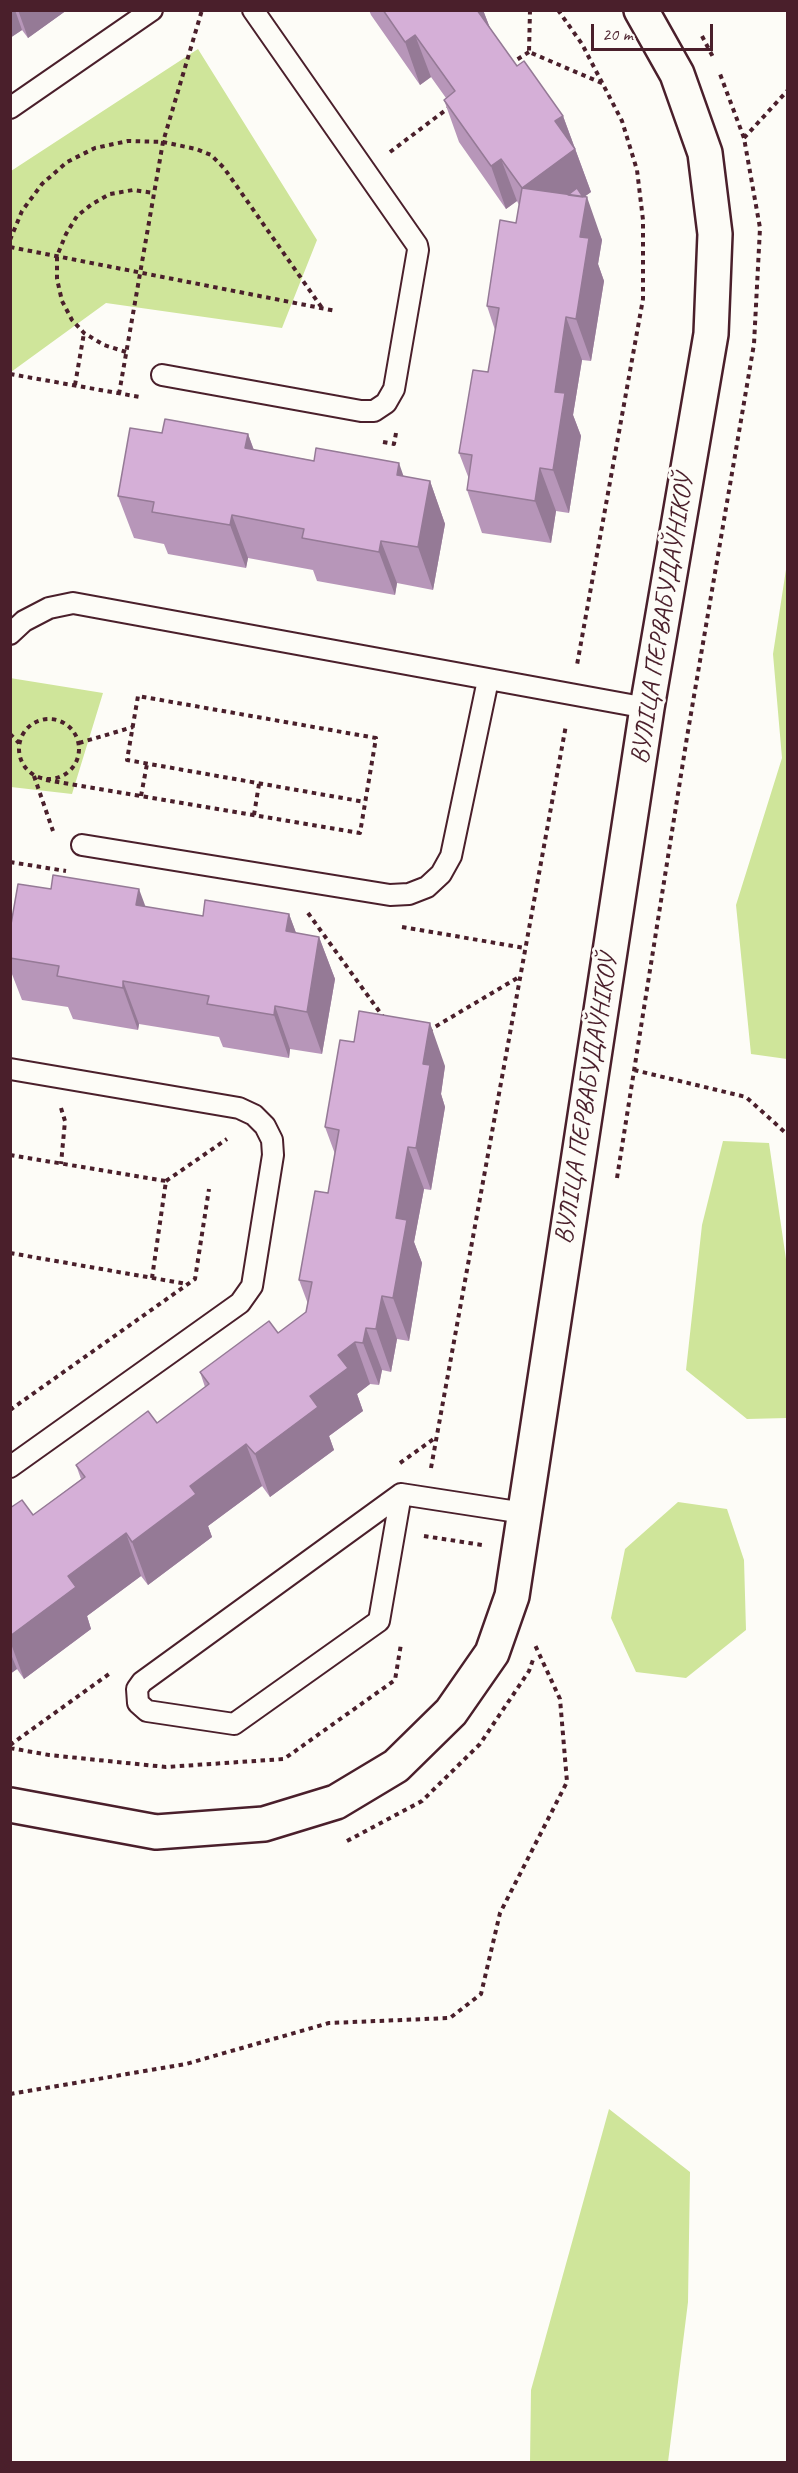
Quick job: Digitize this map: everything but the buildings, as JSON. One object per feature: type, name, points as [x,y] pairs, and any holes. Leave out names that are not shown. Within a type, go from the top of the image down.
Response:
[{"type":"street","name":"ВУЛІЦА ПЕРВАБУДАЎНІКОЎ","points":[[10,1805],[156,1832],[264,1824],[336,1802],[396,1766],[451,1712],[492,1653],[512,1596],[647,708],[711,334],[715,234],[705,153],[677,74],[641,10]]},
{"type":"lane","points":[[10,108],[152,10]]},
{"type":"lane","points":[[162,375],[361,411],[374,411],[386,403],[394,389],[418,250],[417,244],[253,10]]},
{"type":"lane","points":[[10,634],[24,621],[49,608],[74,603],[647,708]]},
{"type":"lane","points":[[82,845],[390,895],[409,894],[427,886],[441,874],[451,856],[488,680]]},
{"type":"lane","points":[[10,1069],[239,1108],[254,1115],[265,1126],[272,1140],[273,1155],[252,1286],[240,1304],[10,1467]]},
{"type":"lane","points":[[401,1494],[379,1621],[234,1724],[147,1711],[138,1703],[137,1689],[142,1682],[401,1494],[524,1513]]},
{"type":"path","points":[[119,394],[163,142],[202,10]]},
{"type":"path","points":[[530,10],[530,52]]},
{"type":"path","points":[[420,1536],[435,1438],[643,298],[643,220],[637,170],[622,121],[604,84],[582,44],[558,10]]},
{"type":"path","points":[[504,68],[530,52]]},
{"type":"path","points":[[530,52],[604,84]]},
{"type":"path","points":[[705,153],[744,138],[788,90]]},
{"type":"path","points":[[387,154],[451,106]]},
{"type":"path","points":[[10,240],[22,211],[42,184],[67,162],[95,148],[128,141],[163,142],[196,149],[211,155],[224,168],[322,308]]},
{"type":"path","points":[[126,352],[104,345],[84,333],[72,320],[62,301],[57,279],[57,256],[77,216],[92,204],[110,194],[133,190],[154,193]]},
{"type":"path","points":[[10,247],[336,311]]},
{"type":"path","points":[[75,386],[84,333]]},
{"type":"path","points":[[46,780],[58,778],[69,772],[76,763],[79,743],[72,729],[62,722],[51,719],[39,720],[29,726],[19,743],[20,759],[26,769],[46,780],[360,833],[376,738],[138,696],[127,760],[365,802]]},
{"type":"path","points":[[79,743],[133,727]]},
{"type":"path","points":[[10,734],[19,743]]},
{"type":"path","points":[[141,796],[147,764]]},
{"type":"path","points":[[34,775],[56,839]]},
{"type":"path","points":[[254,815],[259,783]]},
{"type":"path","points":[[63,861],[67,872]]},
{"type":"path","points":[[307,912],[390,1026]]},
{"type":"path","points":[[424,1034],[520,976]]},
{"type":"path","points":[[634,1070],[746,1097],[788,1135]]},
{"type":"path","points":[[55,1101],[64,1114],[65,1121],[61,1164]]},
{"type":"path","points":[[10,1155],[166,1181],[232,1136]]},
{"type":"path","points":[[152,1278],[166,1181]]},
{"type":"path","points":[[10,1410],[195,1279],[209,1189]]},
{"type":"path","points":[[10,1253],[188,1284]]},
{"type":"path","points":[[10,2094],[186,2064],[329,2023],[450,2018],[481,1994],[500,1913],[567,1782],[560,1699],[512,1596]]},
{"type":"path","points":[[10,1748],[49,1755],[166,1767],[284,1759],[395,1680],[403,1636]]},
{"type":"green space","points":[[198,49],[317,240],[282,328],[106,303],[11,372],[11,171]]},
{"type":"green space","points":[[787,563],[787,1059],[751,1054],[736,905],[782,758],[773,654]]},
{"type":"green space","points":[[10,678],[103,693],[72,794],[11,787]]},
{"type":"green space","points":[[723,1141],[769,1143],[787,1266],[787,1418],[747,1419],[686,1370],[702,1225]]},
{"type":"green space","points":[[678,1502],[727,1509],[744,1560],[746,1630],[686,1678],[636,1672],[611,1618],[625,1549]]},
{"type":"green space","points":[[609,2109],[690,2172],[688,2302],[668,2462],[530,2462],[531,2390]]}]
